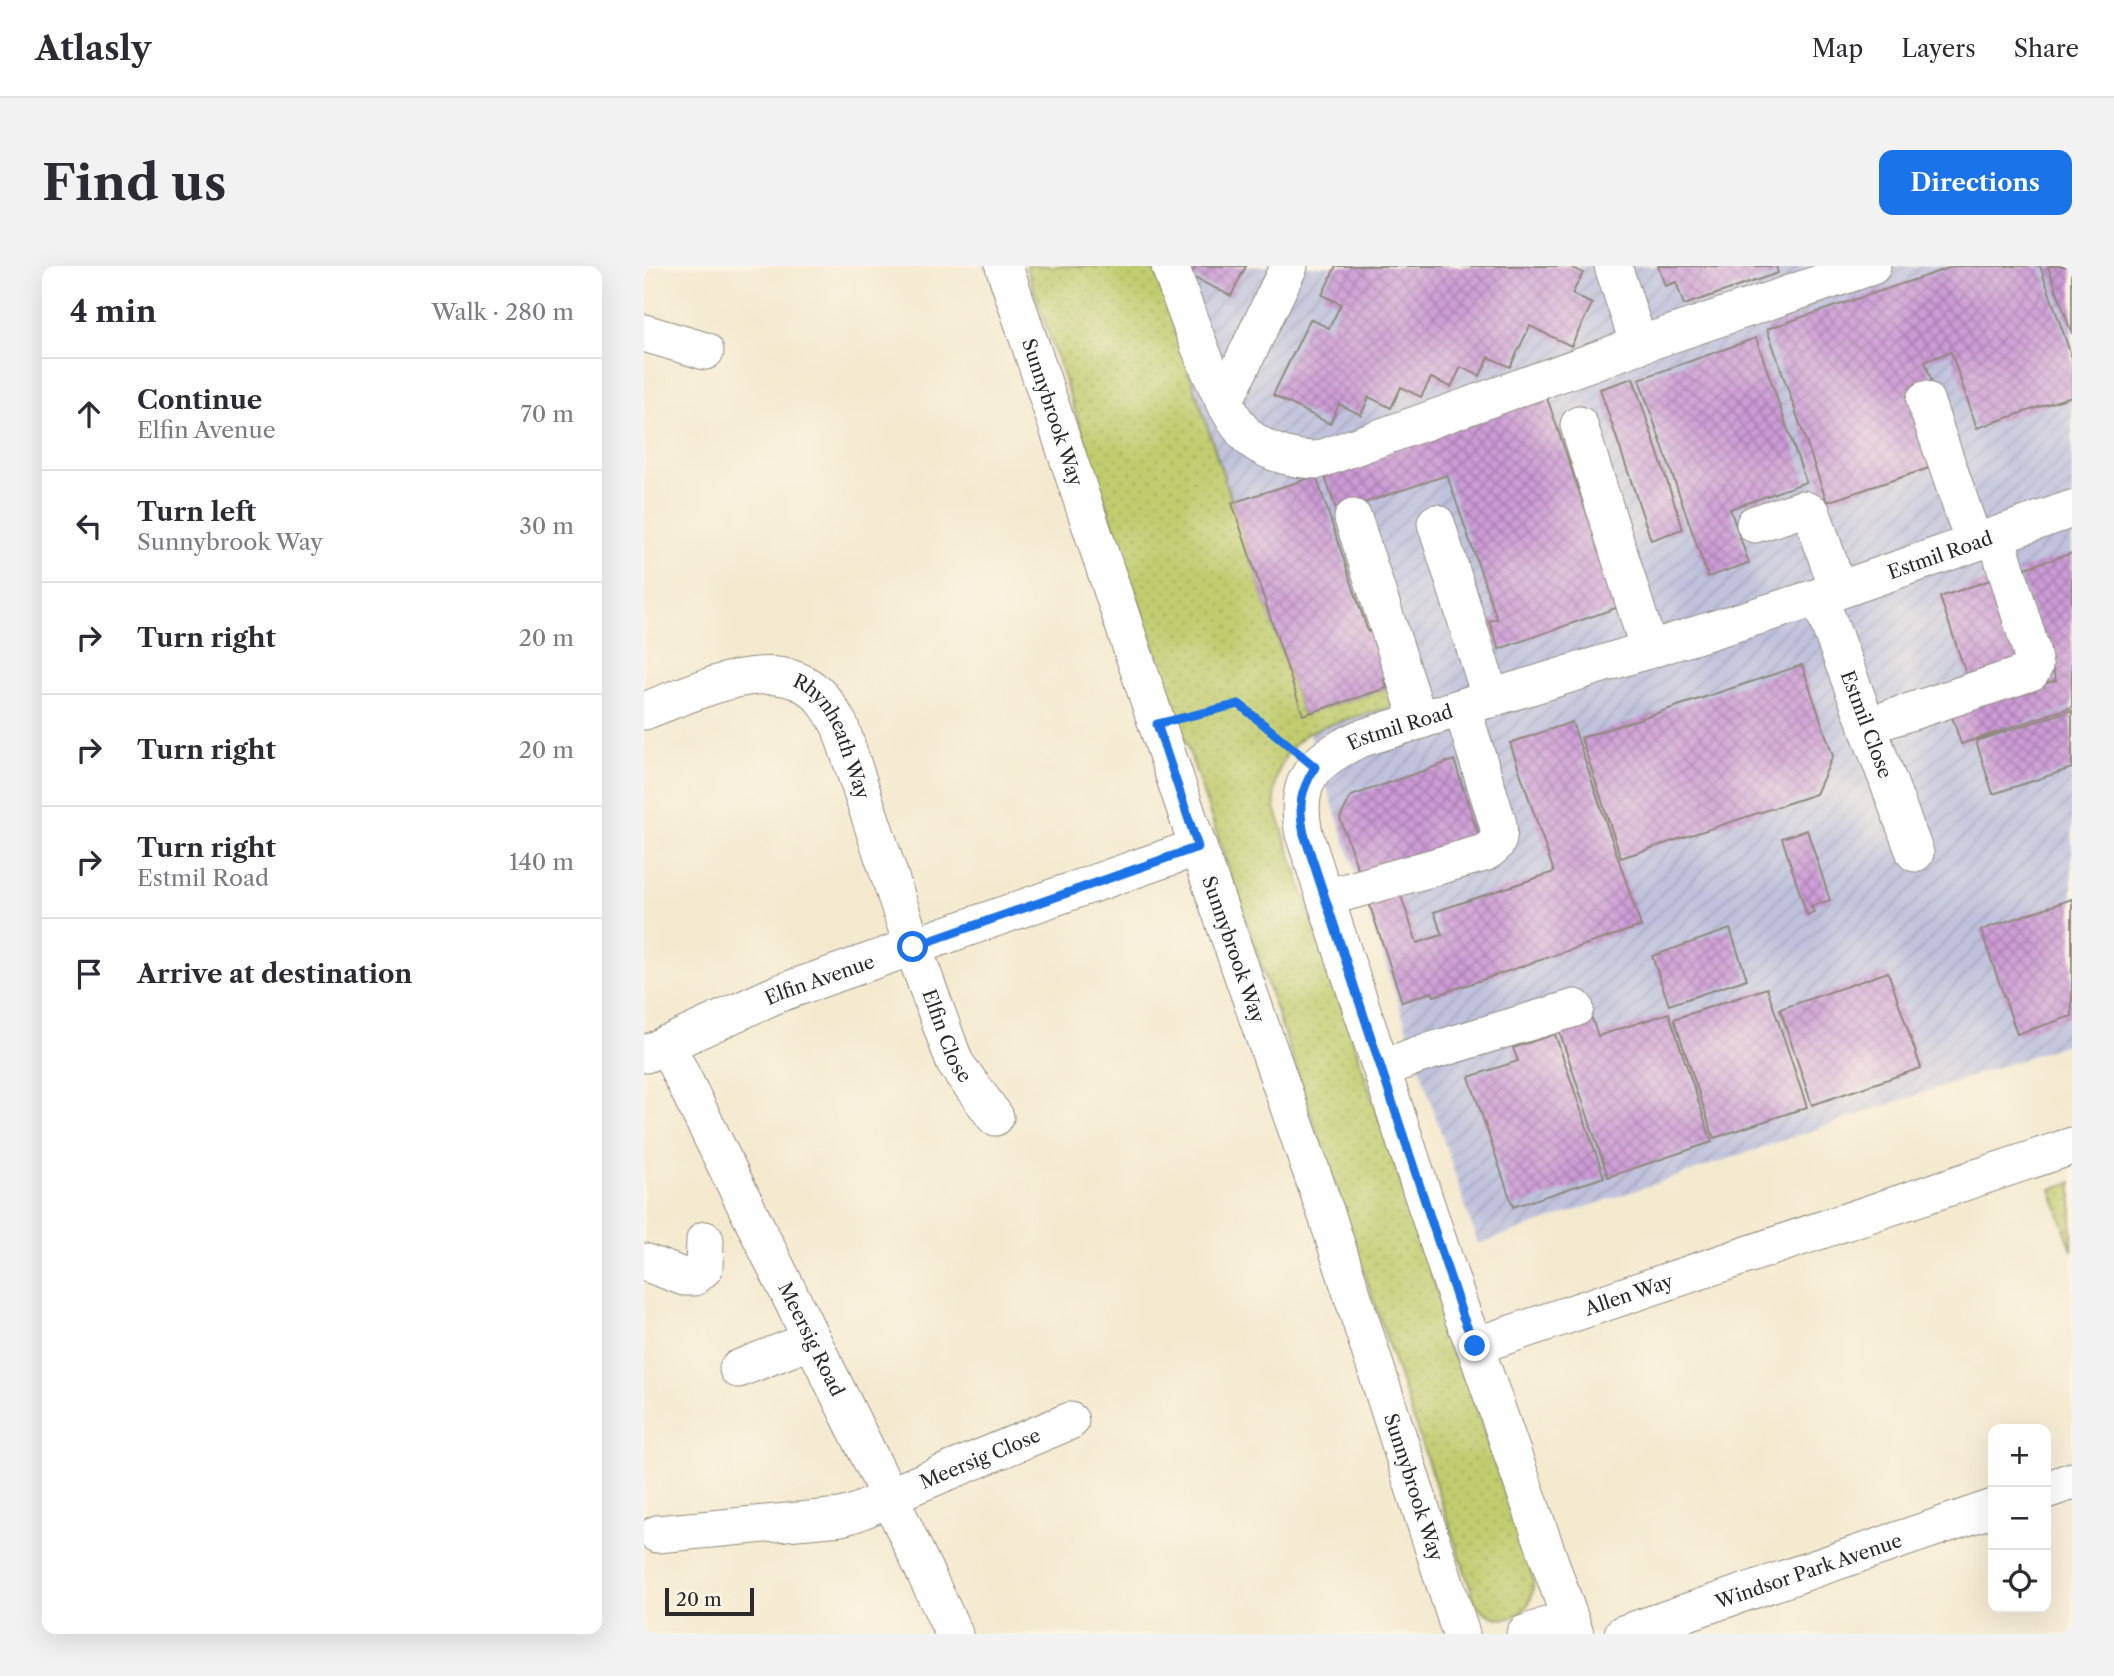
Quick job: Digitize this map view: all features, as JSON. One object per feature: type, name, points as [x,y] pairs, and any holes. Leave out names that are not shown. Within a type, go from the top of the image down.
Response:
[{"type":"street","name":"Sunnybrook Way","points":[[1004,266],[1198,847],[1332,1229],[1461,1634]]},
{"type":"street","points":[[1170,266],[1232,417],[1251,440],[1300,460],[1318,460],[1849,270]]},
{"type":"street","points":[[1224,402],[1289,266]]},
{"type":"street","points":[[1614,266],[1639,345]]},
{"type":"street","points":[[644,334],[705,351]]},
{"type":"street","points":[[1867,726],[2031,672],[2034,666],[2031,650],[1925,400]]},
{"type":"street","points":[[1579,425],[1649,650]]},
{"type":"street","name":"Estmil Close","points":[[1755,524],[1802,509],[1812,513],[1828,594],[1867,726],[1915,853]]},
{"type":"street","name":"Estmil Road","points":[[1315,767],[1331,753],[1359,739],[1828,594],[2072,509]]},
{"type":"street","points":[[1353,518],[1419,721]]},
{"type":"street","points":[[1325,898],[1484,853],[1496,847],[1500,838],[1476,703],[1436,523]]},
{"type":"street","name":"Rhynheath Way","points":[[644,711],[736,679],[772,675],[806,685],[829,704],[840,726],[913,947]]},
{"type":"street","points":[[1315,767],[1305,784],[1299,809],[1304,834],[1463,1317],[1572,1626],[1525,1634]]},
{"type":"street","name":"Elfin Avenue","points":[[655,1050],[777,994],[1198,847]]},
{"type":"street","name":"Elfin Close","points":[[913,947],[955,1063],[995,1116]]},
{"type":"street","points":[[1382,1069],[1415,1056],[1575,1008]]},
{"type":"street","name":"Meersig Road","points":[[655,1050],[812,1340],[954,1634]]},
{"type":"street","name":"Allen Way","points":[[1475,1346],[2072,1146]]},
{"type":"street","points":[[644,1262],[684,1277],[694,1277],[704,1268],[705,1240]]},
{"type":"street","points":[[738,1369],[812,1340]]},
{"type":"street","name":"Meersig Close","points":[[657,1534],[841,1517],[866,1510],[889,1496],[1070,1421]]},
{"type":"street","points":[[2051,1488],[2072,1481]]},
{"type":"street","name":"Windsor Park Avenue","points":[[1623,1634],[1988,1510]]},
{"type":"path","points":[[1157,724],[1239,704],[1315,767]]},
{"type":"shaded area","points":[[1155,266],[2072,266],[2072,1042],[1478,1244]]},
{"type":"green space","points":[[1026,266],[1154,266],[1303,715],[1393,686],[1399,705],[1311,731],[1289,750],[1277,777],[1275,808],[1532,1574],[1531,1599],[1518,1615],[1498,1618],[1487,1614],[1476,1605]]},
{"type":"green space","points":[[2072,1182],[2072,1251],[2051,1189]]},
{"type":"building","points":[[1196,266],[1246,266],[1231,296],[1190,276]]},
{"type":"building","points":[[1336,266],[1569,266],[1583,273],[1572,294],[1592,304],[1571,346],[1530,326],[1510,367],[1489,357],[1480,376],[1461,367],[1451,387],[1431,378],[1421,397],[1401,387],[1391,408],[1369,397],[1361,415],[1339,404],[1330,424],[1273,395],[1310,319],[1329,328],[1341,304],[1322,295]]},
{"type":"building","points":[[1658,266],[1776,266],[1778,273],[1684,305],[1676,282],[1665,286]]},
{"type":"building","points":[[1955,266],[2040,266],[2072,358],[2072,396],[1977,428],[1951,352],[1925,361],[1932,382],[1909,390],[1935,466],[1827,502],[1767,329]]},
{"type":"building","points":[[2048,266],[2072,266],[2072,334]]},
{"type":"building","points":[[1756,338],[1806,482],[1730,509],[1749,563],[1708,577],[1639,379]]},
{"type":"building","points":[[1633,378],[1683,529],[1651,540],[1600,389]]},
{"type":"building","points":[[1547,398],[1619,607],[1499,649],[1489,621],[1497,619],[1447,475],[1337,512],[1324,474]]},
{"type":"building","points":[[1316,476],[1368,632],[1378,629],[1394,677],[1384,680],[1387,688],[1303,715],[1232,503]]},
{"type":"building","points":[[2072,553],[2072,707],[1961,744],[1951,714],[2056,680],[2019,570]]},
{"type":"building","points":[[1996,578],[2024,661],[1968,680],[1940,597]]},
{"type":"building","points":[[1802,665],[1833,756],[1816,794],[1621,858],[1581,738]]},
{"type":"building","points":[[2072,710],[2072,768],[1993,794],[1976,741]]},
{"type":"building","points":[[1572,722],[1641,926],[1434,996],[1432,992],[1402,1002],[1366,894],[1399,890],[1417,943],[1442,935],[1434,912],[1554,872],[1510,743]]},
{"type":"building","points":[[1454,760],[1479,837],[1361,878],[1340,818],[1351,796]]},
{"type":"building","points":[[1807,830],[1830,900],[1811,906],[1814,912],[1807,915],[1782,838]]},
{"type":"building","points":[[2072,899],[2072,1016],[2017,1034],[1981,930]]},
{"type":"building","points":[[1730,929],[1747,979],[1669,1005],[1652,956]]},
{"type":"building","points":[[1888,972],[1921,1068],[1812,1105],[1780,1009]]},
{"type":"building","points":[[1767,988],[1807,1107],[1714,1138],[1674,1019]]},
{"type":"building","points":[[1589,1010],[1598,1036],[1669,1013],[1712,1142],[1608,1177],[1556,1021]]},
{"type":"building","points":[[1555,1034],[1604,1177],[1513,1207],[1469,1077],[1518,1061],[1513,1048]]},
{"type":"route","points":[[913,947],[1198,847],[1157,724],[1239,704],[1315,767],[1305,784],[1299,809],[1304,834],[1463,1317],[1475,1346]]}]
